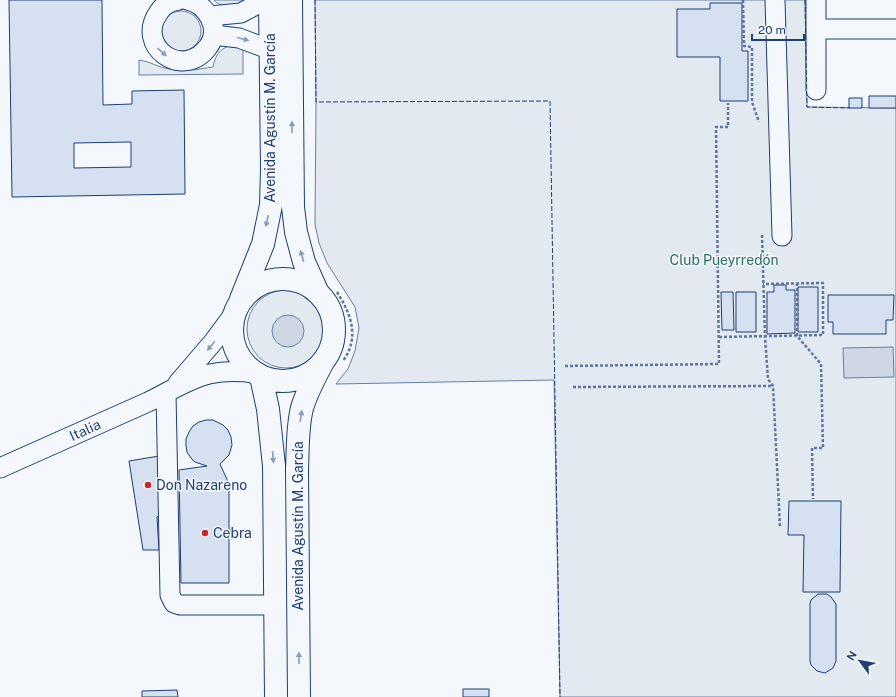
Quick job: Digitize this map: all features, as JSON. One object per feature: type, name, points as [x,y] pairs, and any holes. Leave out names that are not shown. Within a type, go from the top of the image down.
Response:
[{"type":"main road","name":"Avenida Agustín M. García","points":[[237,308],[262,244],[271,205],[270,0]]},
{"type":"main road","name":"Avenida Agustín M. García","points":[[291,0],[292,207],[296,232],[304,262],[317,292]]},
{"type":"main road","points":[[280,279],[298,282],[317,292],[331,312],[334,328],[332,345],[324,360],[313,371],[299,378],[284,381],[258,375],[242,360],[234,348],[230,332],[237,308],[250,290],[264,282],[280,279]]},
{"type":"main road","name":"Avenida Agustín M. García","points":[[299,697],[298,436],[302,409],[309,388],[324,360]]},
{"type":"main road","name":"Avenida Agustín M. García","points":[[258,375],[268,409],[274,466],[274,605],[276,697]]},
{"type":"street","points":[[188,0],[206,10],[210,16],[213,25],[213,35],[210,45],[203,53],[194,59],[184,61],[174,60],[164,55],[157,48],[152,38],[152,28],[161,4],[188,0]]},
{"type":"street","points":[[210,16],[242,13],[265,0]]},
{"type":"street","points":[[775,0],[782,236]]},
{"type":"street","points":[[816,0],[816,90]]},
{"type":"street","points":[[816,29],[896,29]]},
{"type":"street","points":[[213,35],[239,38],[271,50]]},
{"type":"street","name":"Italia","points":[[168,392],[193,367],[237,308]]},
{"type":"street","name":"Italia","points":[[0,468],[194,379],[208,374],[240,371],[258,375]]},
{"type":"street","points":[[168,392],[170,595],[174,603],[180,605],[274,605]]},
{"type":"path","points":[[743,0],[744,46],[752,47],[752,102],[760,123]]},
{"type":"path","points":[[565,366],[719,364],[716,127],[728,127],[728,103]]},
{"type":"path","points":[[762,230],[764,337],[768,379],[772,386],[780,527]]},
{"type":"path","points":[[796,283],[796,336],[821,364],[823,448],[812,448],[813,499]]},
{"type":"path","points":[[719,337],[823,336],[823,283],[763,284]]},
{"type":"path","points":[[573,386],[772,386]]},
{"type":"green space","points":[[214,0],[243,0],[243,2],[232,5],[220,5]]},
{"type":"green space","name":"Club Pueyrredón","points":[[315,0],[805,0],[807,107],[896,108],[896,697],[560,697],[554,380],[336,384],[348,369],[355,351],[359,328],[355,307],[327,263],[319,243],[315,224]]},
{"type":"green space","points":[[181,11],[195,17],[201,31],[195,45],[181,51],[167,45],[161,31],[167,17]]},
{"type":"green space","points":[[228,46],[243,48],[243,74],[139,75],[139,60],[180,71],[213,67],[218,55]]},
{"type":"green space","points":[[286,290],[301,293],[313,302],[322,314],[325,329],[322,344],[313,356],[301,365],[286,368],[271,365],[259,356],[250,344],[247,329],[250,314],[259,302],[271,293]]},
{"type":"shaded area","points":[[288,315],[294,316],[301,322],[304,331],[303,337],[297,344],[288,347],[282,346],[275,340],[272,331],[273,325],[279,318]]},
{"type":"shaded area","points":[[893,347],[894,377],[844,378],[843,348]]},
{"type":"building","points":[[9,0],[102,0],[103,105],[132,104],[132,91],[184,90],[185,194],[12,197]],"holes":[[[131,142],[131,167],[74,168],[74,143]]]},
{"type":"building","points":[[710,3],[742,3],[742,51],[748,51],[748,101],[720,101],[720,57],[677,57],[677,9],[710,9]]},
{"type":"building","points":[[869,96],[896,96],[896,108],[869,108]]},
{"type":"building","points":[[849,98],[862,98],[862,108],[849,108]]},
{"type":"building","points":[[774,285],[786,285],[786,290],[795,290],[795,333],[767,334],[767,292],[774,292]]},
{"type":"building","points":[[798,287],[818,287],[818,332],[798,332]]},
{"type":"building","points":[[721,292],[733,292],[734,330],[722,330]]},
{"type":"building","points":[[736,292],[756,292],[756,332],[736,332]]},
{"type":"building","points":[[828,295],[894,295],[893,320],[886,320],[886,334],[833,334],[833,322],[828,322]]},
{"type":"building","name":"Cebra","points":[[206,420],[213,420],[223,425],[228,430],[231,437],[232,445],[229,455],[220,464],[229,484],[229,583],[181,583],[179,470],[207,466],[195,462],[187,452],[186,446],[186,439],[193,426]]},
{"type":"building","name":"Don Nazareno","points":[[159,456],[166,510],[157,517],[159,550],[143,550],[129,461]]},
{"type":"building","points":[[789,501],[841,501],[840,592],[803,592],[804,535],[788,535]]},
{"type":"building","points":[[818,594],[827,594],[836,604],[836,661],[833,668],[825,673],[817,671],[811,665],[810,661],[810,604],[811,600]]},
{"type":"building","points":[[463,689],[489,689],[489,697],[463,697]]},
{"type":"building","points":[[177,690],[178,697],[142,697],[142,691]]},
{"type":"fence","points":[[315,0],[316,102],[550,101],[560,697]]},
{"type":"fence","points":[[805,0],[807,107],[850,108]]},
{"type":"place","name":"Don Nazareno","points":[[148,485]]},
{"type":"place","name":"Cebra","points":[[205,533]]}]
